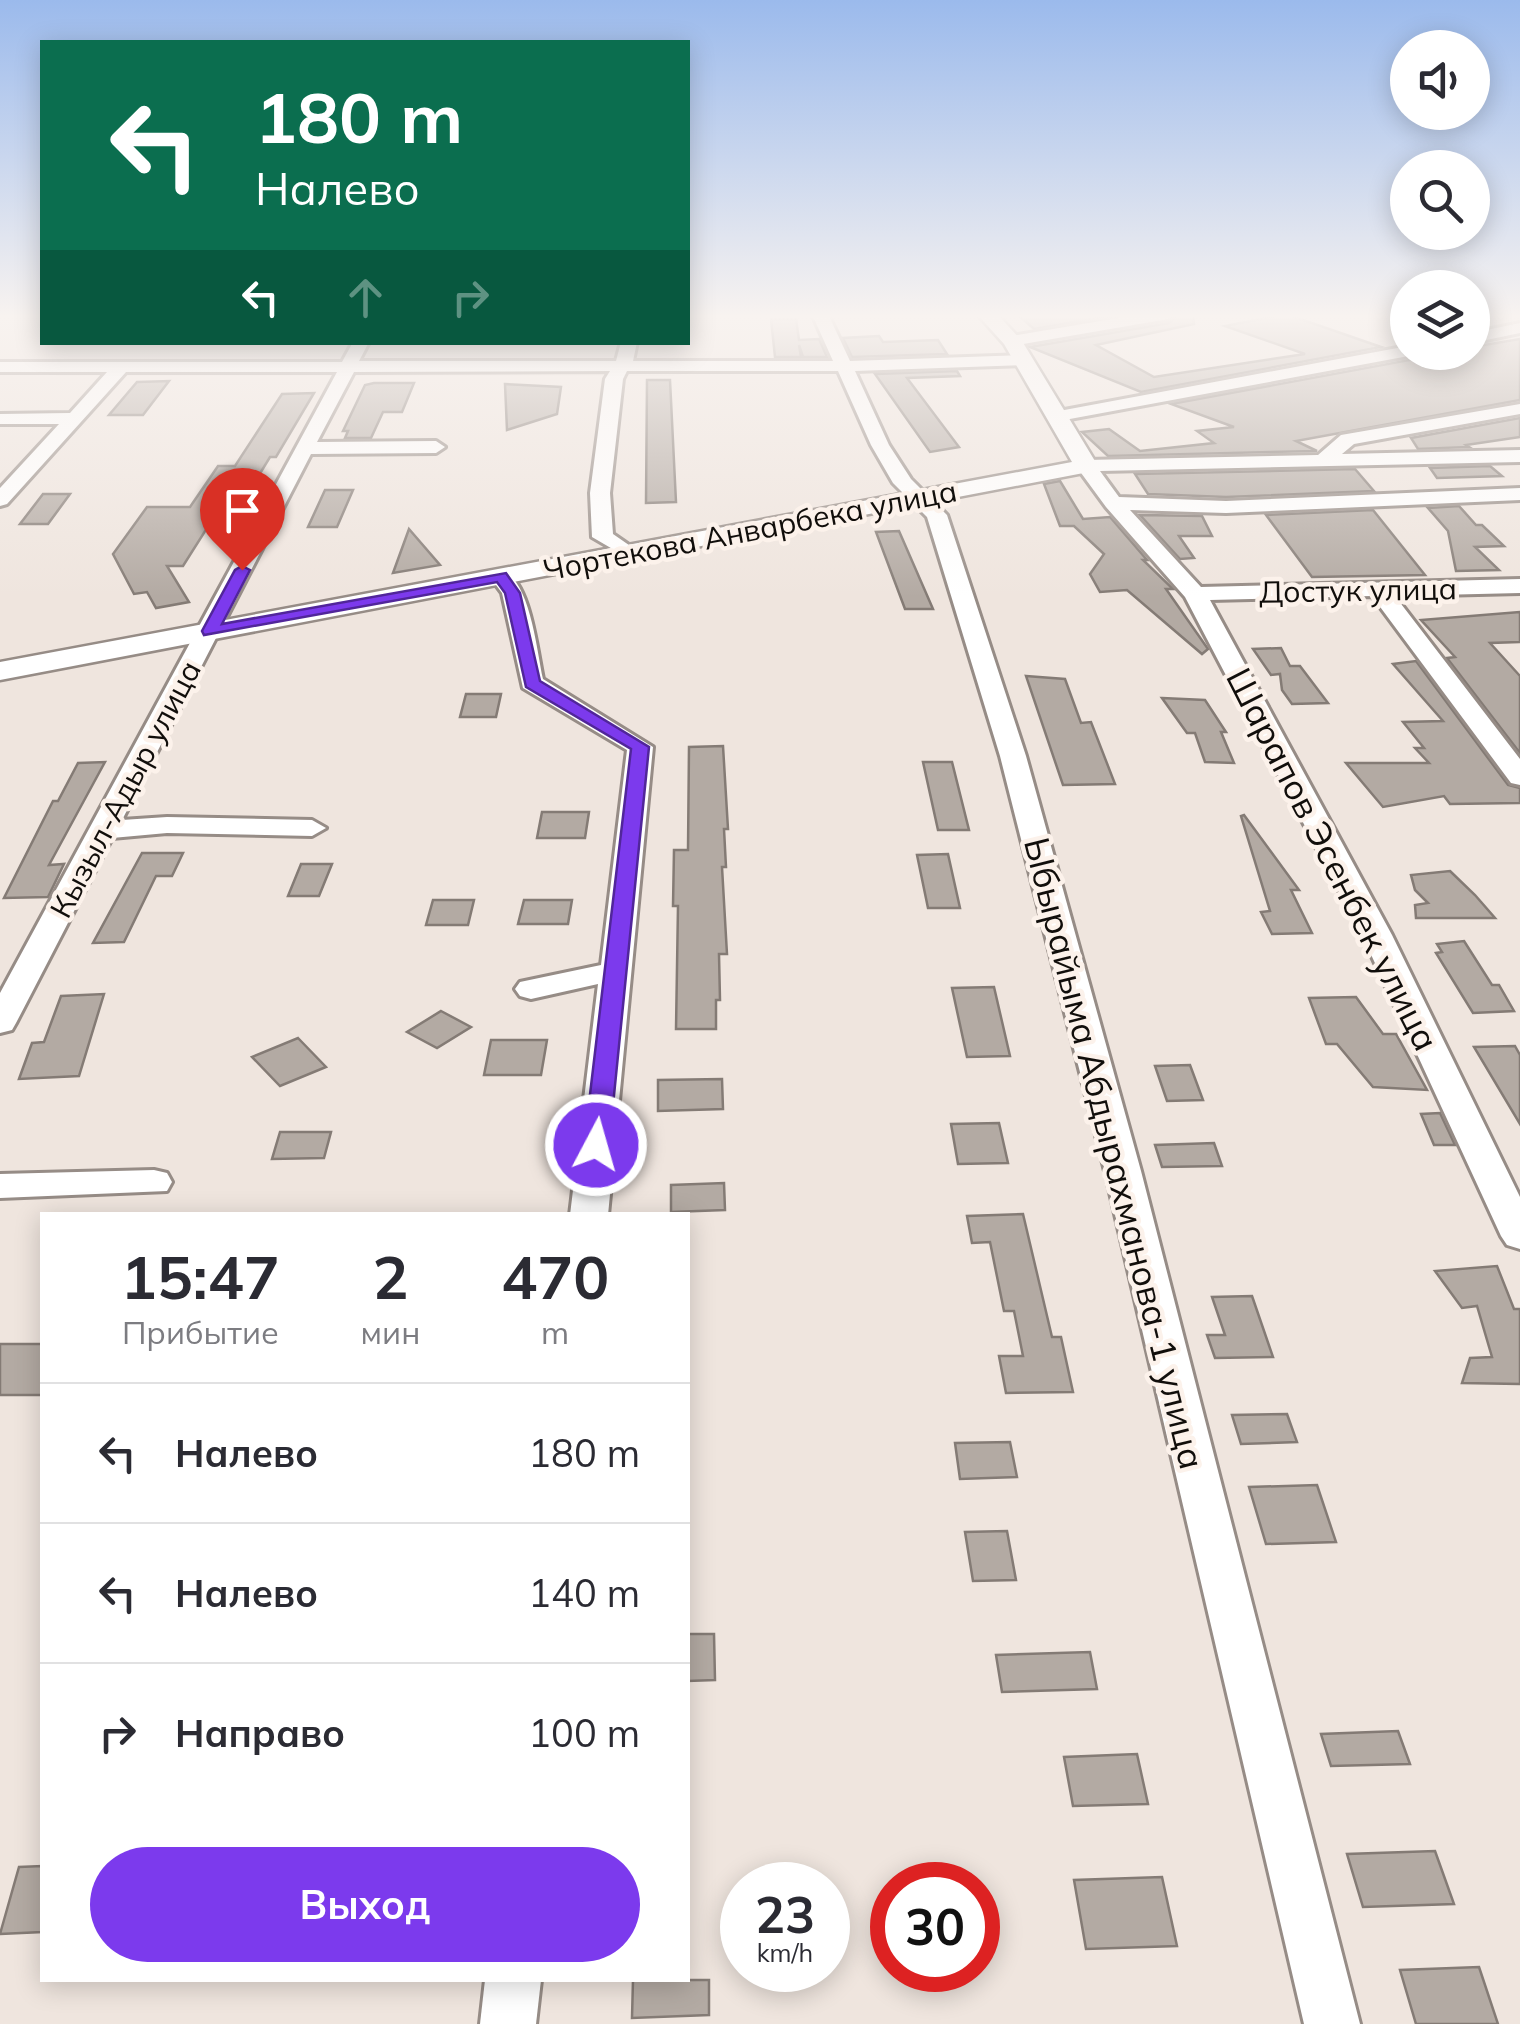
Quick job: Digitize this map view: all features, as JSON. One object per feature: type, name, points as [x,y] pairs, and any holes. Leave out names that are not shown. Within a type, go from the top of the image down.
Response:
[{"type":"street","points":[[0,500],[84,408]]},
{"type":"street","name":"Кызыл-Адыр улица","points":[[0,1023],[327,408]]},
{"type":"street","points":[[610,408],[600,493],[602,537],[628,552]]},
{"type":"street","name":"Ыбырайыма Абдырахманова-1 улица","points":[[864,408],[903,482],[937,515],[1013,756],[1123,1171],[1332,2024]]},
{"type":"street","points":[[1054,408],[1086,466],[1520,456]]},
{"type":"street","points":[[1059,416],[1100,408]]},
{"type":"street","points":[[1323,460],[1348,439],[1517,408]]},
{"type":"street","points":[[0,419],[76,418]]},
{"type":"street","points":[[307,448],[436,447]]},
{"type":"street","name":"Чортекова Анварбека улица","points":[[0,671],[1086,466]]},
{"type":"street","name":"Шарапов Эсенбек улица","points":[[1086,466],[1113,503],[1195,594],[1377,934],[1516,1220]]},
{"type":"street","points":[[1113,503],[1226,507],[1520,494]]},
{"type":"street","points":[[501,576],[512,593],[532,683],[640,747],[589,1212]]},
{"type":"street","name":"Достук улица","points":[[1195,594],[1520,586]]},
{"type":"street","points":[[1379,590],[1520,777]]},
{"type":"street","points":[[101,830],[167,825],[312,828]]},
{"type":"street","points":[[531,989],[616,971]]},
{"type":"street","points":[[0,1186],[154,1182]]},
{"type":"street","points":[[508,2024],[512,1982]]},
{"type":"building","points":[[115,408],[148,408],[143,415],[109,415]]},
{"type":"building","points":[[273,408],[305,408],[276,457],[270,457],[236,509],[219,509],[183,566],[167,566],[189,602],[156,608],[147,592],[134,594],[113,554],[147,507],[190,507],[218,466],[235,466]]},
{"type":"building","points":[[354,408],[403,408],[402,412],[383,412],[371,438],[345,438],[348,431],[343,431]]},
{"type":"building","points":[[506,408],[558,408],[557,414],[507,430]]},
{"type":"building","points":[[647,408],[671,408],[676,502],[646,503]]},
{"type":"building","points":[[899,408],[930,408],[959,447],[930,452]]},
{"type":"building","points":[[1183,408],[1474,408],[1296,441],[1317,451],[1108,456],[1082,432],[1109,429],[1140,451],[1214,443],[1197,431],[1234,427]]},
{"type":"building","points":[[1520,418],[1520,437],[1466,445],[1469,447],[1418,449],[1411,438]]},
{"type":"building","points":[[1490,466],[1502,476],[1437,478],[1430,468]]},
{"type":"building","points":[[1355,469],[1374,491],[1226,497],[1148,494],[1135,474]]},
{"type":"building","points":[[1060,481],[1083,519],[1110,517],[1147,560],[1143,560],[1173,589],[1166,589],[1208,649],[1202,654],[1127,590],[1100,592],[1090,574],[1104,554],[1074,526],[1060,526],[1044,484]]},
{"type":"building","points":[[325,490],[353,490],[337,527],[308,527]]},
{"type":"building","points":[[43,494],[70,494],[48,524],[20,524]]},
{"type":"building","points":[[1459,506],[1504,546],[1475,547],[1499,570],[1456,571],[1448,531],[1428,508]]},
{"type":"building","points":[[1373,510],[1425,575],[1312,577],[1266,515]]},
{"type":"building","points":[[1140,515],[1202,516],[1212,536],[1179,536],[1194,558],[1180,559]]},
{"type":"building","points":[[409,529],[440,565],[393,573]]},
{"type":"building","points":[[899,531],[933,609],[905,609],[876,532]]},
{"type":"building","points":[[1520,612],[1520,642],[1490,643],[1520,676],[1520,753],[1447,658],[1455,657],[1421,620]]},
{"type":"building","points":[[1281,648],[1290,666],[1300,666],[1328,703],[1292,704],[1282,690],[1280,674],[1271,675],[1253,649]]},
{"type":"building","points":[[1416,661],[1508,785],[1520,788],[1520,803],[1450,804],[1444,796],[1383,807],[1346,763],[1429,763],[1415,748],[1424,748],[1403,722],[1443,721],[1393,664]]},
{"type":"building","points":[[1026,676],[1065,679],[1081,723],[1091,722],[1115,784],[1063,785]]},
{"type":"building","points":[[466,694],[501,694],[496,717],[460,717]]},
{"type":"building","points":[[1162,698],[1205,700],[1226,732],[1221,732],[1234,763],[1205,762],[1195,733],[1187,733]]},
{"type":"building","points":[[723,746],[728,829],[724,829],[726,867],[722,867],[727,954],[719,954],[716,1029],[676,1029],[678,906],[673,906],[674,850],[688,850],[689,747]]},
{"type":"building","points":[[105,762],[49,865],[64,864],[48,897],[4,898],[53,801],[58,801],[78,763]]},
{"type":"building","points":[[923,762],[952,762],[969,830],[938,830]]},
{"type":"building","points":[[542,812],[589,812],[585,838],[537,838]]},
{"type":"building","points":[[1241,816],[1299,890],[1291,890],[1312,933],[1272,934],[1261,912],[1270,911]]},
{"type":"building","points":[[142,853],[183,853],[172,876],[156,876],[124,942],[93,943]]},
{"type":"building","points":[[948,854],[960,908],[928,908],[917,855]]},
{"type":"building","points":[[301,864],[332,864],[319,896],[288,896]]},
{"type":"building","points":[[1450,871],[1495,918],[1416,918],[1415,905],[1428,903],[1415,890],[1411,875]]},
{"type":"building","points":[[433,900],[474,900],[468,925],[426,925]]},
{"type":"building","points":[[524,900],[572,900],[568,924],[518,924]]},
{"type":"building","points":[[1464,941],[1514,1011],[1473,1013],[1436,953],[1442,952],[1437,944]]},
{"type":"building","points":[[994,987],[1010,1056],[967,1057],[952,988]]},
{"type":"building","points":[[104,994],[79,1076],[19,1079],[32,1043],[44,1042],[61,996]]},
{"type":"building","points":[[1356,997],[1383,1034],[1396,1034],[1427,1090],[1373,1087],[1337,1044],[1326,1044],[1309,998]]},
{"type":"building","points":[[441,1011],[471,1027],[437,1048],[407,1032]]},
{"type":"building","points":[[298,1038],[326,1067],[280,1086],[252,1057]]},
{"type":"building","points":[[491,1040],[547,1040],[541,1075],[484,1075]]},
{"type":"building","points":[[1515,1046],[1520,1055],[1520,1124],[1474,1047]]},
{"type":"building","points":[[1190,1065],[1203,1100],[1167,1101],[1155,1066]]},
{"type":"building","points":[[722,1079],[723,1109],[658,1111],[658,1080]]},
{"type":"building","points":[[1440,1113],[1455,1145],[1434,1145],[1421,1114]]},
{"type":"building","points":[[999,1123],[1008,1163],[958,1164],[951,1124]]},
{"type":"building","points":[[280,1132],[331,1132],[324,1158],[272,1159]]},
{"type":"building","points":[[1214,1143],[1222,1166],[1162,1167],[1155,1145]]},
{"type":"building","points":[[724,1183],[725,1210],[671,1212],[671,1185]]},
{"type":"building","points":[[1023,1214],[1052,1337],[1061,1337],[1073,1392],[1006,1393],[999,1356],[1023,1356],[1014,1311],[1004,1311],[990,1242],[972,1243],[967,1216]]},
{"type":"building","points":[[1497,1266],[1514,1309],[1520,1309],[1520,1384],[1462,1383],[1470,1358],[1492,1357],[1477,1306],[1462,1308],[1435,1271]]},
{"type":"building","points":[[1252,1296],[1273,1357],[1215,1358],[1207,1335],[1225,1335],[1212,1297]]},
{"type":"building","points":[[0,1344],[40,1344],[40,1395],[0,1395]]},
{"type":"building","points":[[1287,1414],[1297,1442],[1241,1444],[1232,1415]]},
{"type":"building","points":[[1010,1442],[1017,1477],[960,1479],[955,1443]]},
{"type":"building","points":[[1317,1485],[1336,1542],[1266,1544],[1249,1487]]},
{"type":"building","points":[[1007,1531],[1016,1580],[973,1581],[965,1532]]},
{"type":"building","points":[[690,1634],[714,1634],[715,1680],[690,1681]]},
{"type":"building","points":[[1090,1652],[1097,1689],[1002,1692],[996,1655]]},
{"type":"building","points":[[1398,1731],[1410,1764],[1331,1766],[1321,1734]]},
{"type":"building","points":[[1137,1754],[1148,1804],[1073,1806],[1064,1757]]},
{"type":"building","points":[[1435,1851],[1454,1904],[1363,1907],[1347,1854]]},
{"type":"building","points":[[40,1866],[40,1932],[0,1934],[19,1867]]},
{"type":"building","points":[[1162,1877],[1177,1946],[1086,1949],[1074,1880]]},
{"type":"building","points":[[1479,1967],[1498,2024],[1416,2024],[1400,1970]]},
{"type":"building","points":[[709,1980],[709,2015],[632,2018],[633,1982]]},
{"type":"route","points":[[242,570],[210,631],[501,576],[512,593],[532,683],[640,747],[596,1145]]}]
